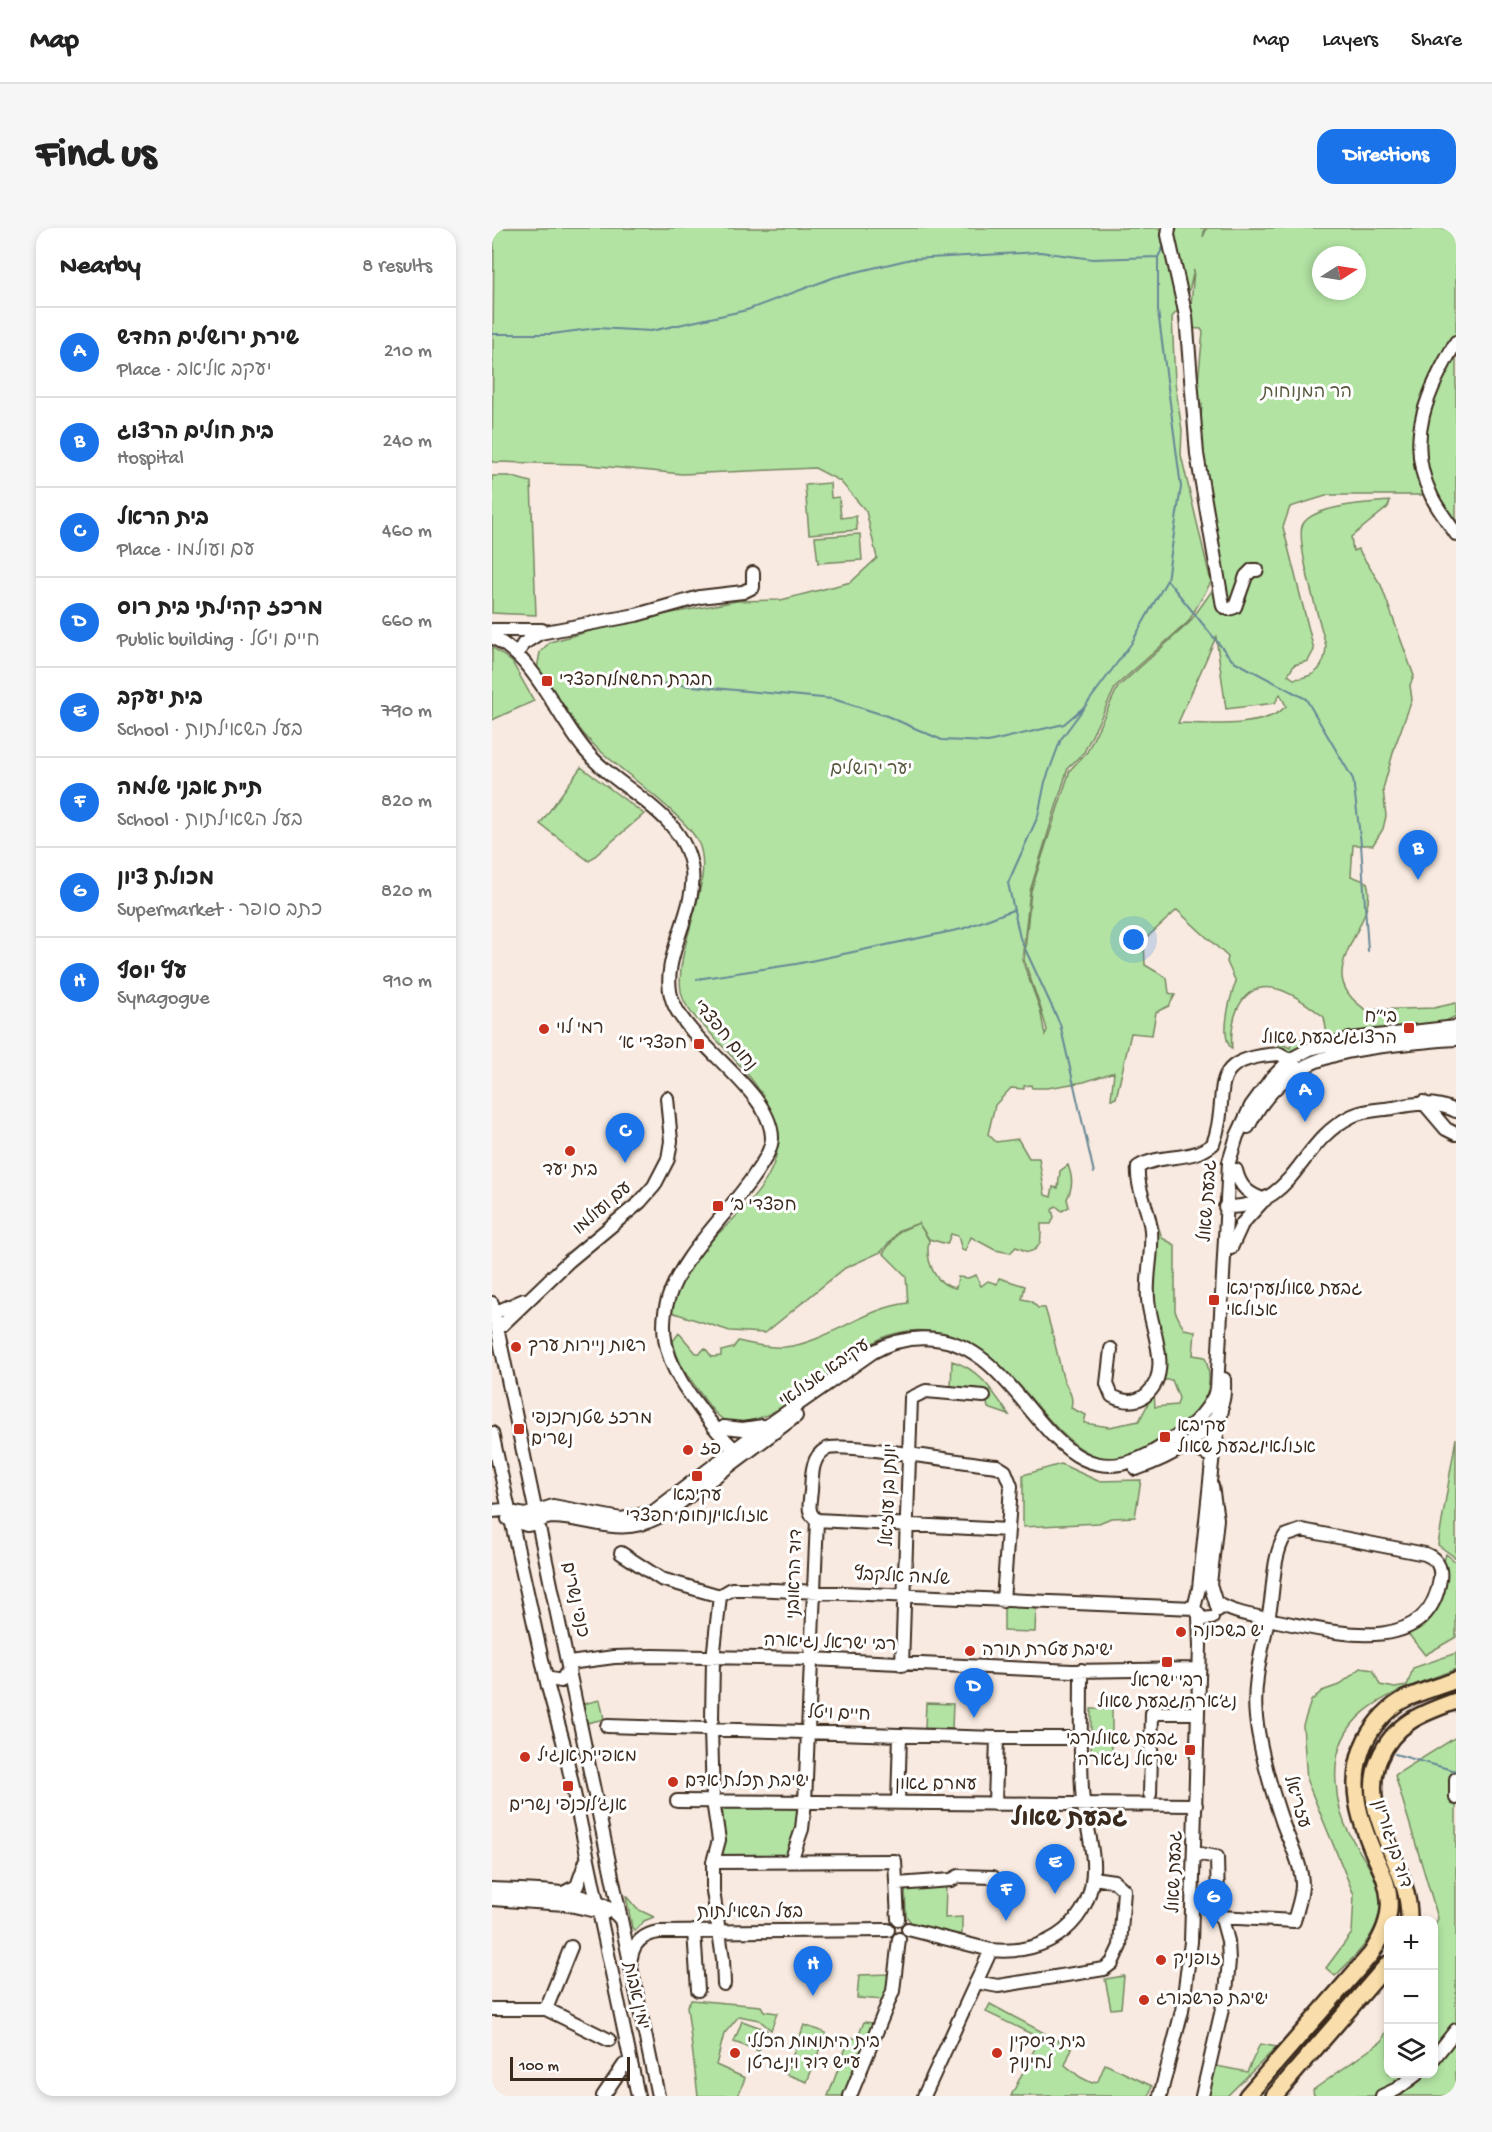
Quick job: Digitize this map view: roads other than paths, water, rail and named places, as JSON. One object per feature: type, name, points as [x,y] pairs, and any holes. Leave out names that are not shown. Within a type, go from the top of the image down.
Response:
[{"type":"main road","name":"דוד בן-גוריון","points":[[1247,2096],[1371,1954],[1386,1927],[1390,1911],[1387,1886],[1356,1800],[1354,1780],[1365,1741],[1375,1725],[1400,1702],[1456,1680]]},
{"type":"main road","name":"דוד בן-גוריון","points":[[1408,1916],[1406,1889],[1376,1814],[1372,1784],[1375,1770],[1386,1744],[1405,1722],[1456,1701]]},
{"type":"main road","points":[[1274,2096],[1384,1970]]},
{"type":"street","points":[[1169,228],[1168,235],[1186,316],[1197,454],[1223,606],[1229,609],[1235,608],[1246,576],[1252,570],[1257,570]]},
{"type":"street","points":[[1456,342],[1433,382],[1424,405],[1417,444],[1431,497],[1456,534]]},
{"type":"street","points":[[517,655],[530,638],[549,631],[636,615],[700,597],[743,592],[753,587],[753,573]]},
{"type":"street","points":[[492,630],[549,631]]},
{"type":"street","name":"נחום חפצדי","points":[[492,637],[529,667],[585,750],[597,763],[660,813],[686,845],[693,880],[671,968],[670,991],[673,1001],[690,1028],[736,1075],[769,1123],[772,1137],[764,1162],[680,1269],[664,1316],[665,1340],[670,1362],[683,1385],[708,1417],[740,1450]]},
{"type":"street","name":"גבעת שאול","points":[[1202,1427],[1222,1403],[1231,1248],[1229,1162],[1236,1136],[1259,1095],[1310,1049],[1334,1043],[1456,1025]]},
{"type":"street","name":"גבעת שאול","points":[[1200,1646],[1215,1609],[1210,1584],[1216,1507],[1210,1462],[1202,1427],[1217,1389],[1229,1207],[1244,1139],[1254,1117],[1294,1064],[1352,1049],[1456,1039]]},
{"type":"street","points":[[1111,1349],[1107,1384],[1112,1396],[1133,1401],[1141,1399],[1155,1385],[1160,1361],[1148,1300],[1147,1275],[1151,1229],[1138,1167],[1150,1162],[1200,1154],[1213,1144],[1221,1088],[1228,1071],[1236,1064],[1266,1055],[1280,1054],[1294,1064]]},
{"type":"street","name":"עם ועולמו","points":[[498,1329],[532,1295],[640,1202],[654,1186],[666,1166],[671,1141],[667,1098]]},
{"type":"street","points":[[1231,1248],[1248,1216],[1265,1200],[1283,1188],[1318,1141],[1351,1117],[1423,1102],[1456,1111]]},
{"type":"street","points":[[1423,1102],[1446,1129],[1456,1134]]},
{"type":"street","points":[[1236,1170],[1238,1180],[1246,1192],[1265,1200]]},
{"type":"street","points":[[1229,1207],[1265,1200]]},
{"type":"street","name":"עם ועולמו","points":[[493,1308],[532,1295]]},
{"type":"street","name":"כנפי נשרים","points":[[493,1308],[572,1664],[606,1908]]},
{"type":"street","name":"עקיבא אזולאי","points":[[510,1515],[538,1516],[546,1507],[611,1528],[642,1525],[670,1511],[770,1425],[873,1352],[894,1342],[915,1338],[951,1342],[986,1360],[1066,1450],[1092,1464],[1111,1466],[1143,1458],[1202,1427]]},
{"type":"street","name":"עקיבא אזולאי","points":[[560,1512],[613,1518],[646,1515],[663,1506],[713,1466],[874,1360],[894,1350],[914,1346],[950,1350],[979,1364],[1050,1443],[1079,1467],[1101,1473],[1128,1471],[1150,1464],[1180,1448],[1202,1427]]},
{"type":"street","name":"יונתן בן עוזיאל","points":[[902,1665],[911,1398],[926,1391],[984,1396]]},
{"type":"street","points":[[1210,1462],[1222,1403]]},
{"type":"street","points":[[713,1466],[722,1447],[721,1428],[743,1429],[770,1425]]},
{"type":"street","points":[[492,1433],[586,1851],[606,1908]]},
{"type":"street","name":"דוד הראובני","points":[[791,1861],[802,1829],[805,1802],[817,1520],[809,1509],[812,1472],[817,1459],[828,1448],[846,1446],[909,1456]]},
{"type":"street","points":[[1180,1448],[1195,1448],[1210,1462]]},
{"type":"street","points":[[909,1456],[997,1466],[1005,1471],[1011,1486],[1003,1601]]},
{"type":"street","name":"גבעת שאול","points":[[1160,2096],[1174,2050],[1187,1979],[1195,1853],[1197,1669],[1200,1646],[1197,1608],[1210,1462]]},
{"type":"street","points":[[532,1489],[560,1512],[549,1524],[543,1539]]},
{"type":"street","points":[[492,1511],[510,1515]]},
{"type":"street","points":[[492,1517],[510,1515]]},
{"type":"street","points":[[817,1520],[1008,1530]]},
{"type":"street","name":"עזריאל","points":[[1220,1917],[1294,1921],[1300,1899],[1301,1874],[1273,1794],[1256,1716],[1257,1683],[1279,1550],[1285,1536],[1302,1530],[1432,1556],[1437,1563],[1440,1575],[1433,1602],[1425,1612],[1403,1628],[1372,1636],[1350,1635],[1268,1619]]},
{"type":"street","points":[[1204,1544],[1210,1548],[1212,1555]]},
{"type":"street","name":"שלמה אלקבץ","points":[[621,1553],[661,1579],[720,1596],[736,1589],[1197,1608]]},
{"type":"street","points":[[720,1596],[713,1659],[711,1724],[713,1802],[719,1840],[713,1862],[724,1984]]},
{"type":"street","points":[[1197,1608],[1206,1596],[1215,1609]]},
{"type":"street","points":[[1197,1608],[1268,1619]]},
{"type":"street","name":"רבי ישראל נג'ארה","points":[[546,1678],[561,1681],[572,1664],[643,1656],[811,1659],[902,1665],[1081,1670],[1197,1669]]},
{"type":"street","points":[[908,1929],[905,1936],[899,1939],[890,1936],[888,1930],[891,1921],[898,1919],[905,1923],[908,1929],[991,1950],[1035,1948],[1059,1938],[1070,1929],[1083,1910],[1093,1878],[1091,1843],[1083,1804],[1081,1670]]},
{"type":"street","points":[[1150,1794],[1152,1713],[1196,1713]]},
{"type":"street","name":"חיים ויטל","points":[[607,1726],[711,1724],[808,1732],[1070,1738]]},
{"type":"street","points":[[897,1803],[900,1735]]},
{"type":"street","points":[[995,1804],[997,1738]]},
{"type":"street","points":[[1456,1779],[1456,1798]]},
{"type":"street","name":"עמרם גאון","points":[[677,1801],[1196,1805]]},
{"type":"street","points":[[492,1889],[563,1893],[572,1891],[579,1884],[585,1867],[586,1851]]},
{"type":"street","points":[[1195,1853],[1217,1857],[1220,1917],[1228,1941],[1226,1992],[1202,2096]]},
{"type":"street","points":[[713,1862],[895,1861],[898,1919]]},
{"type":"street","points":[[897,1884],[951,1880],[958,1876],[993,1877]]},
{"type":"street","points":[[976,1982],[998,1986],[1095,1972],[1112,1963],[1120,1946],[1124,1890],[1114,1881],[1093,1878]]},
{"type":"street","points":[[563,1893],[606,1908]]},
{"type":"street","points":[[492,1899],[606,1908]]},
{"type":"street","name":"ימין אבות","points":[[606,1908],[622,1921],[658,2096]]},
{"type":"street","name":"ימין אבות","points":[[606,1908],[638,2096]]},
{"type":"street","name":"בעל השאילתות","points":[[630,1963],[635,1946],[647,1935],[694,1931],[888,1930]]},
{"type":"street","points":[[694,1931],[699,1990]]},
{"type":"street","points":[[850,2096],[892,1991],[899,1939]]},
{"type":"street","points":[[546,2009],[571,1947]]},
{"type":"street","points":[[924,2096],[991,1950]]},
{"type":"street","points":[[492,2009],[546,2009],[609,2040]]},
{"type":"street","points":[[1438,2053],[1456,2030]]},
{"type":"street","points":[[603,2096],[624,2065]]},
{"type":"street","points":[[1382,2096],[1397,2089],[1411,2078]]},
{"type":"waterway","points":[[1094,1173],[1060,1024],[1020,938],[1008,883],[1038,816],[1045,782],[1061,739],[1131,644],[1167,580],[1181,487],[1158,311],[1158,257],[1165,244]]},
{"type":"waterway","points":[[492,334],[552,334],[597,328],[651,331],[747,310],[835,277],[911,259],[1040,252],[1093,259],[1158,257]]},
{"type":"waterway","points":[[1167,580],[1232,660],[1306,699],[1353,779],[1361,844],[1368,951]]},
{"type":"waterway","points":[[615,679],[833,699],[887,716],[942,740],[988,742],[1064,724],[1084,707]]},
{"type":"waterway","points":[[697,979],[796,964],[962,929],[1013,910]]},
{"type":"waterway","points":[[1395,1754],[1456,1771]]},
{"type":"place","name":"חברת החשמל/חפצדי","points":[[547,681]]},
{"type":"place","name":"בית חולים הרצוג","points":[[1418,880]]},
{"type":"place","name":"בי״ח הרצוג/גבעת שאול","points":[[1409,1028]]},
{"type":"place","name":"רמי לוי","points":[[544,1029]]},
{"type":"place","name":"חפצדי א׳","points":[[699,1044]]},
{"type":"place","name":"שירת ירושלים החדש","points":[[1305,1122]]},
{"type":"place","name":"בית יעד","points":[[570,1151]]},
{"type":"place","name":"בית הראל","points":[[625,1163]]},
{"type":"place","name":"חפצדי ב׳","points":[[718,1206]]},
{"type":"place","name":"גבעת שאול/עקיבא אזולאי","points":[[1214,1300]]},
{"type":"place","name":"רשות ניירות ערך","points":[[516,1347]]},
{"type":"place","name":"מרכז שטנר/כנפי נשרים","points":[[519,1429]]},
{"type":"place","name":"עקיבא אזולאי/גבעת שאול","points":[[1165,1437]]},
{"type":"place","name":"פז","points":[[688,1450]]},
{"type":"place","name":"עקיבא אזולאי/נחום חפצדי","points":[[697,1476]]},
{"type":"place","name":"יש בשכונה","points":[[1181,1632]]},
{"type":"place","name":"ישיבת עטרת תורה","points":[[970,1651]]},
{"type":"place","name":"רבי ישראל נג׳ארה/גבעת שאול","points":[[1167,1662]]},
{"type":"place","name":"מרכז קהילתי בית רוס","points":[[974,1718]]},
{"type":"place","name":"גבעת שאול/רבי ישראל נג׳ארה","points":[[1190,1750]]},
{"type":"place","name":"מאפיית אנג'ל","points":[[525,1757]]},
{"type":"place","name":"ישיבת תכלת אדם","points":[[673,1782]]},
{"type":"place","name":"אנג׳ל/כנפי נשרים","points":[[568,1786]]},
{"type":"place","name":"בית יעקב","points":[[1055,1894]]},
{"type":"place","name":"ת\"ת אבני שלמה","points":[[1006,1921]]},
{"type":"place","name":"מכולת ציון","points":[[1213,1929]]},
{"type":"place","name":"זופניק","points":[[1161,1960]]},
{"type":"place","name":"עץ יוסף","points":[[813,1996]]},
{"type":"place","name":"ישיבת פרשבורג","points":[[1144,2000]]},
{"type":"place","name":"בית היתומות הכללי ע\"ש דוד וינגרטן","points":[[735,2053]]},
{"type":"place","name":"בית דיסקין לחינוך","points":[[997,2053]]},
{"type":"district","name":"גבעת שאול","points":[[1069,1820]]},
{"type":"park label","name":"הר המנוחות","points":[[1307,393]]},
{"type":"park label","name":"יער ירושלים","points":[[871,770]]}]
